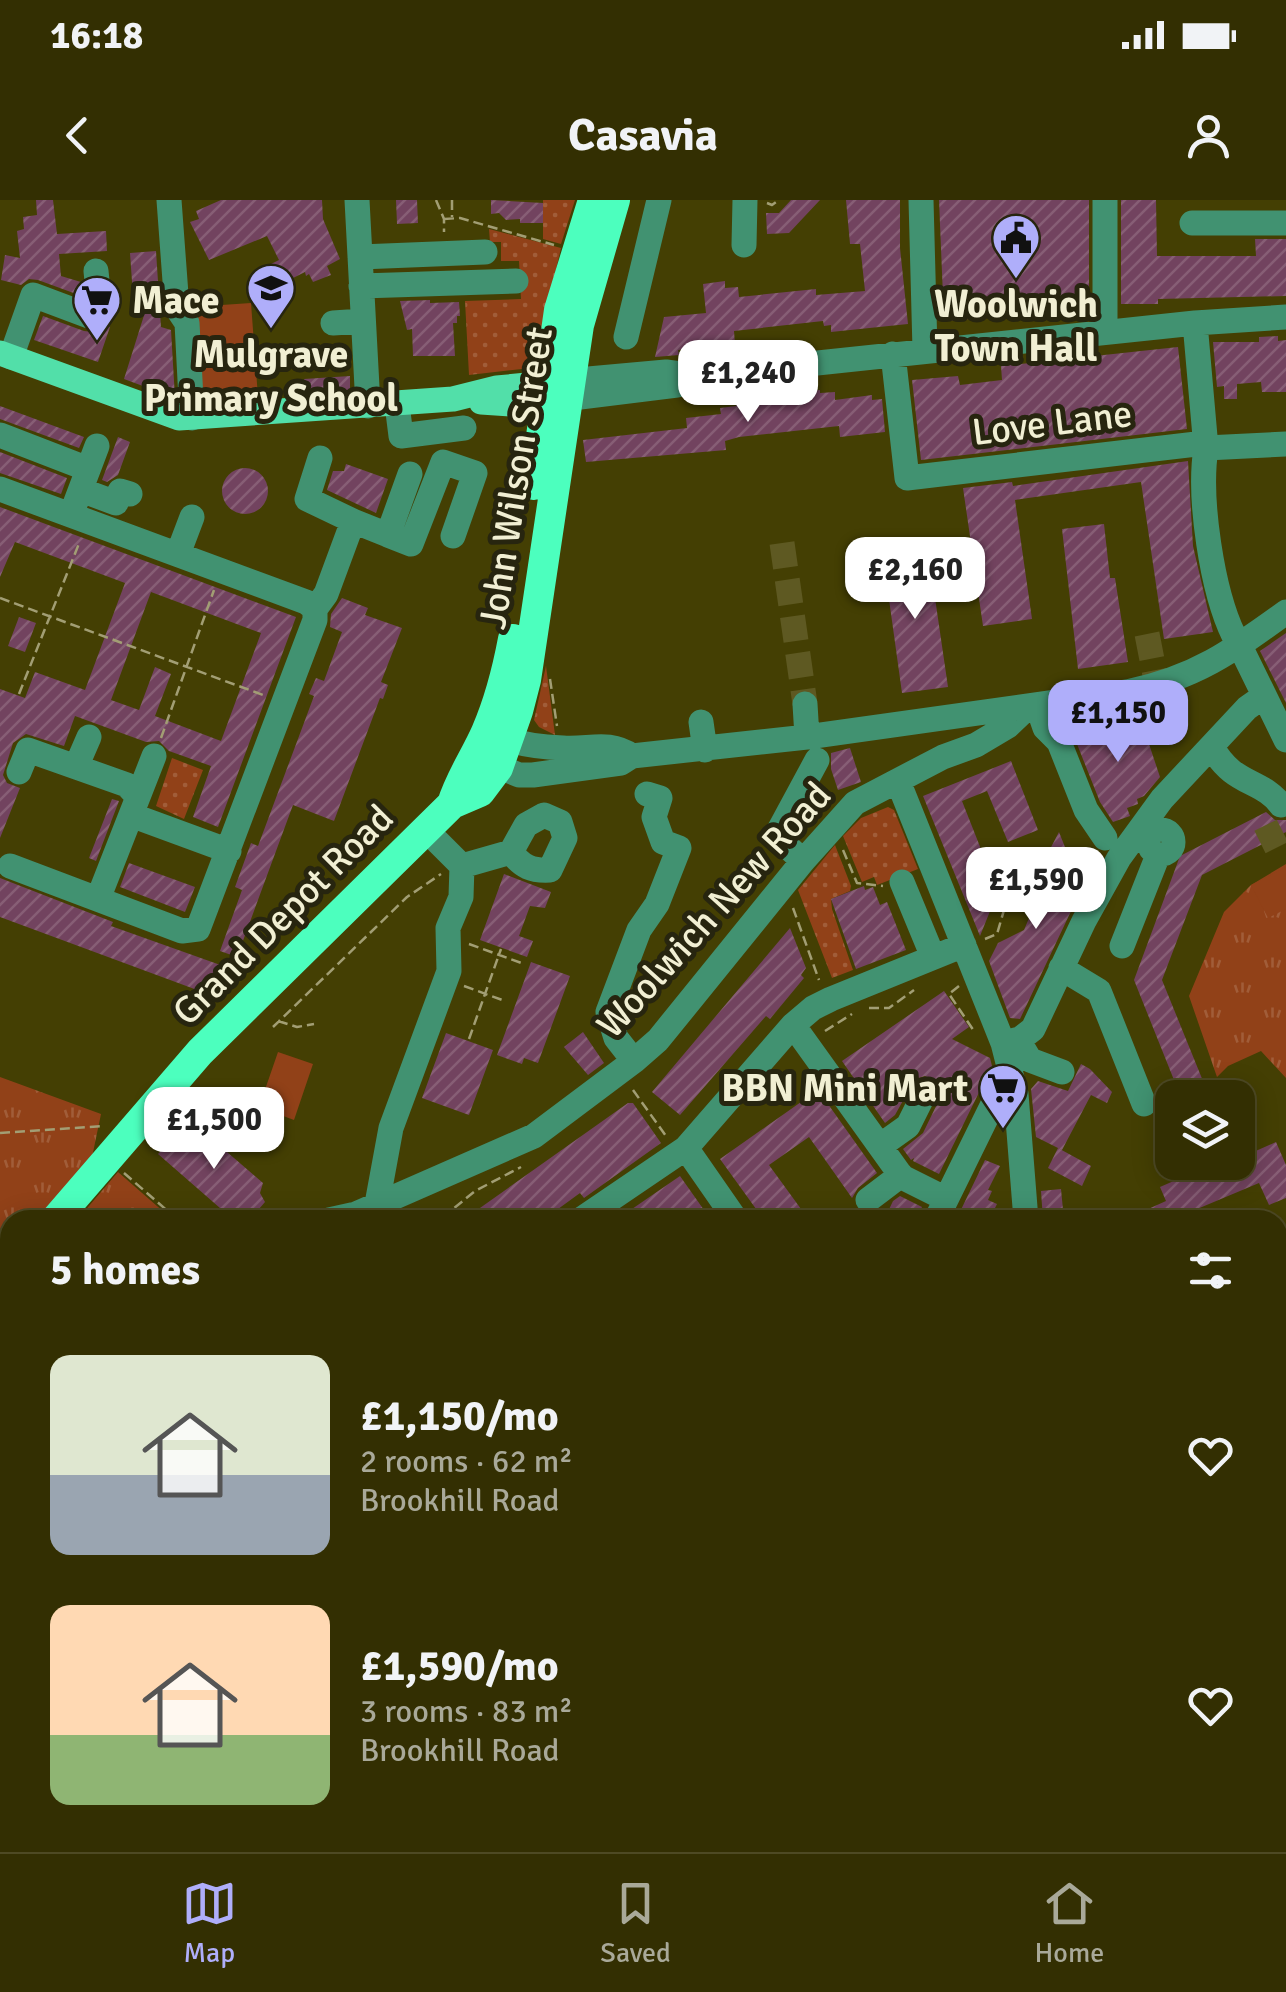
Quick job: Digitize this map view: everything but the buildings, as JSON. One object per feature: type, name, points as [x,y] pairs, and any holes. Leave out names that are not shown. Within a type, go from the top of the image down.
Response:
[{"type":"highway","name":"John Wilson Street","points":[[558,391],[559,310],[593,200]]},
{"type":"highway","name":"John Wilson Street","points":[[492,749],[558,391],[616,200]]},
{"type":"highway","name":"Grand Depot Road","points":[[65,1210],[200,1052],[452,804],[480,792],[492,749]]},
{"type":"main road","points":[[5,355],[168,415],[192,418],[453,399],[511,404],[558,391]]},
{"type":"street","points":[[169,200],[177,308],[186,323],[192,418]]},
{"type":"street","points":[[356,200],[368,406]]},
{"type":"street","points":[[626,337],[658,204],[631,200]]},
{"type":"street","points":[[744,200],[744,245]]},
{"type":"street","points":[[921,200],[925,350]]},
{"type":"street","points":[[1104,200],[1105,332]]},
{"type":"street","points":[[1192,223],[1286,223]]},
{"type":"street","points":[[360,257],[484,252]]},
{"type":"street","points":[[5,355],[34,295],[89,316],[98,291],[96,270]]},
{"type":"street","points":[[361,286],[516,281]]},
{"type":"street","points":[[558,391],[672,388],[695,376],[1195,323],[1286,317]]},
{"type":"street","points":[[333,323],[363,321]]},
{"type":"street","points":[[1195,323],[1205,450],[1202,475],[1222,613],[1286,740]]},
{"type":"street","name":"Love Lane","points":[[893,354],[907,478],[1286,444]]},
{"type":"street","points":[[396,404],[401,436],[464,428]]},
{"type":"street","points":[[0,436],[89,468],[116,503],[120,490],[130,494]]},
{"type":"street","points":[[1205,450],[1286,456]]},
{"type":"street","points":[[320,458],[306,499],[411,544],[443,462],[475,473],[453,536]]},
{"type":"street","points":[[79,518],[89,468]]},
{"type":"street","points":[[388,536],[410,474]]},
{"type":"street","points":[[0,489],[306,602],[314,609],[315,620],[198,929],[182,931],[10,866]]},
{"type":"street","points":[[178,554],[192,517]]},
{"type":"street","points":[[314,609],[326,594],[353,521]]},
{"type":"street","name":"Woolwich New Road","points":[[364,1210],[534,1136],[627,1067],[658,1040],[855,803],[944,757],[976,745],[1033,706],[1118,691],[1123,686],[1157,683],[1199,670],[1286,603]]},
{"type":"street","name":"Woolwich New Road","points":[[1237,641],[1286,612]]},
{"type":"street","points":[[1010,1042],[1032,1030],[1104,882],[1150,839],[1212,747],[1264,696]]},
{"type":"street","points":[[804,861],[776,836],[812,749],[805,704]]},
{"type":"street","points":[[492,749],[618,746],[632,756],[705,750],[812,749],[951,717],[1033,706],[1045,728],[1059,742],[1086,810],[1104,838]]},
{"type":"street","points":[[944,757],[953,739],[951,717]]},
{"type":"street","points":[[702,722],[705,750]]},
{"type":"street","points":[[76,767],[88,736]]},
{"type":"street","points":[[1212,747],[1230,773],[1274,795],[1280,805]]},
{"type":"street","points":[[19,772],[28,750],[127,785],[134,806],[229,851]]},
{"type":"street","points":[[98,899],[154,756]]},
{"type":"street","points":[[898,781],[965,946],[1010,1042],[1025,1210]]},
{"type":"street","points":[[627,1067],[608,1012],[639,930],[657,904],[679,848],[663,842],[654,818],[660,798],[647,794]]},
{"type":"street","points":[[377,1204],[390,1128],[449,971],[448,928],[461,898],[460,864],[426,830]]},
{"type":"street","points":[[1122,946],[1150,839]]},
{"type":"street","points":[[460,864],[511,852]]},
{"type":"street","points":[[896,882],[933,958]]},
{"type":"street","points":[[595,1210],[683,1150],[827,1000],[965,946]]},
{"type":"street","points":[[1061,968],[1099,991],[1144,1104]]},
{"type":"street","points":[[798,1032],[901,1175],[941,1210],[992,1106],[1016,1094]]},
{"type":"street","points":[[1010,1042],[1030,1060],[1062,1072]]},
{"type":"street","points":[[880,1146],[908,1126],[925,1092]]},
{"type":"street","points":[[683,1150],[728,1210]]},
{"type":"street","points":[[868,1200],[901,1175]]},
{"type":"path","points":[[436,200],[444,218],[445,254]]},
{"type":"path","points":[[452,200],[452,218]]},
{"type":"path","points":[[761,200],[772,205],[778,200]]},
{"type":"path","points":[[444,218],[563,247]]},
{"type":"path","points":[[19,694],[50,617],[79,518]]},
{"type":"path","points":[[154,756],[222,570]]},
{"type":"path","points":[[0,598],[283,702]]},
{"type":"path","points":[[548,662],[559,740]]},
{"type":"path","points":[[834,826],[856,883],[880,887],[896,882]]},
{"type":"path","points":[[965,946],[997,934],[1021,852]]},
{"type":"path","points":[[272,1027],[407,896],[460,864]]},
{"type":"path","points":[[784,885],[827,1000]]},
{"type":"path","points":[[449,938],[524,964]]},
{"type":"path","points":[[468,1039],[501,949]]},
{"type":"path","points":[[443,985],[505,1001]]},
{"type":"path","points":[[863,1009],[889,1008],[918,985]]},
{"type":"path","points":[[798,1032],[833,1028],[855,1012]]},
{"type":"path","points":[[278,1021],[298,1027],[314,1024]]},
{"type":"path","points":[[627,1067],[683,1150]]},
{"type":"path","points":[[0,1133],[99,1128]]},
{"type":"path","points":[[454,1210],[475,1191],[520,1167]]},
{"type":"path","points":[[119,1168],[167,1210]]},
{"type":"green space","points":[[543,200],[575,200],[561,244],[543,239]]},
{"type":"green space","points":[[489,229],[561,248],[539,342],[522,369],[469,375],[465,301],[521,299],[519,261],[501,261],[501,242],[490,242]]},
{"type":"green space","points":[[251,303],[258,397],[199,401],[192,307]]},
{"type":"green space","points":[[546,666],[555,735],[534,720]]},
{"type":"green space","points":[[172,758],[203,770],[184,819],[156,806]]},
{"type":"green space","points":[[888,807],[894,810],[918,869],[877,885],[874,877],[862,882],[843,836],[861,818]]},
{"type":"green space","points":[[835,845],[851,886],[850,891],[831,899],[832,909],[853,970],[832,978],[798,890]]},
{"type":"green space","points":[[1286,864],[1286,1078],[1261,1051],[1228,1066],[1217,1077],[1189,996],[1224,912],[1251,885]]},
{"type":"green space","points":[[1286,867],[1286,909],[1268,918],[1251,885]]},
{"type":"green space","points":[[278,1052],[313,1064],[294,1120],[259,1107]]},
{"type":"green space","points":[[0,1077],[101,1114],[91,1162],[50,1210],[0,1210]]},
{"type":"green space","points":[[118,1172],[162,1210],[86,1210]]},
{"type":"tunnel","points":[[782,543],[805,704]]},
{"type":"tunnel","points":[[1147,634],[1156,680]]},
{"type":"tunnel","points":[[1260,842],[1286,829]]},
{"type":"place","name":"Woolwich Town Hall","points":[[1016,280]]},
{"type":"place","name":"Mulgrave Primary School","points":[[271,330]]},
{"type":"place","name":"Mace","points":[[97,342]]},
{"type":"place","name":"BBN Mini Mart","points":[[1003,1130]]}]
